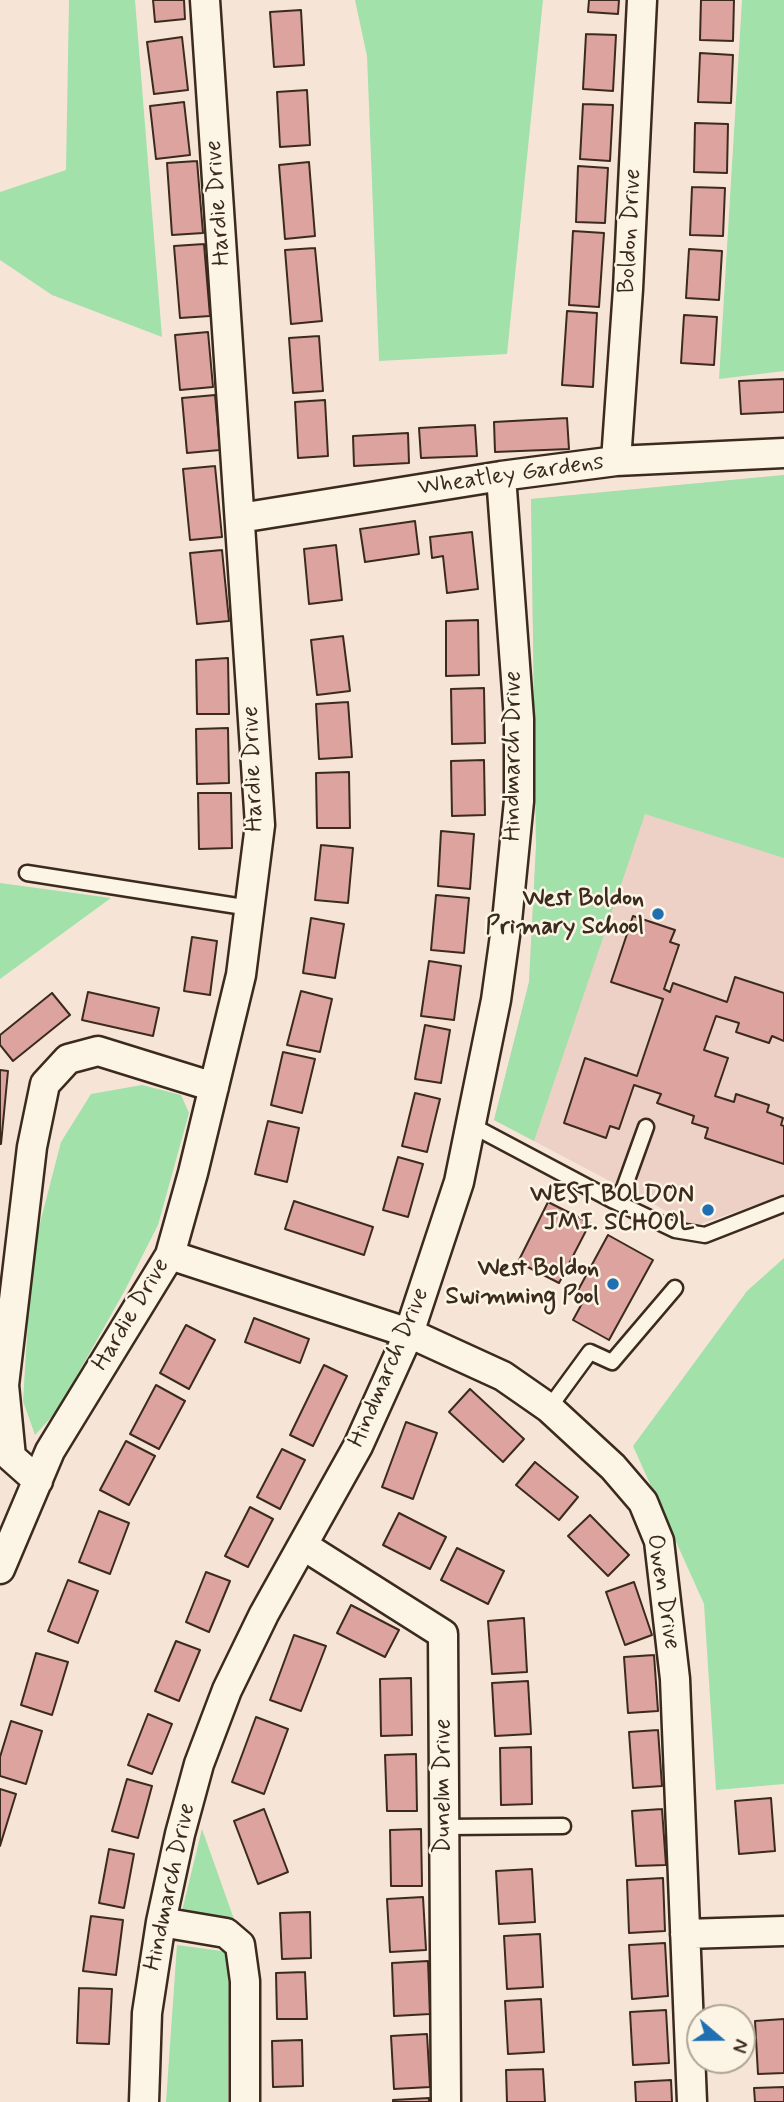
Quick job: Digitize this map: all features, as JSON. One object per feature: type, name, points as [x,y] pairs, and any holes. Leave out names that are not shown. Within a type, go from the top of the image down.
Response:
[{"type":"street","name":"Hardie Drive","points":[[0,1569],[50,1451],[170,1255],[193,1173],[241,975],[250,908],[260,825],[205,0]]},
{"type":"street","name":"Boldon Drive","points":[[616,461],[628,289],[642,0]]},
{"type":"street","name":"Wheatley Gardens","points":[[240,518],[501,476],[616,461],[784,453]]},
{"type":"street","name":"Hindmarch Drive","points":[[144,2102],[146,2013],[160,1922],[194,1784],[227,1690],[264,1614],[358,1446],[410,1333],[459,1182],[496,1000],[519,801],[519,719],[501,476]]},
{"type":"street","points":[[38,1481],[12,1457],[5,1385],[32,1147],[45,1084],[68,1059],[97,1051],[214,1087]]},
{"type":"street","name":"Owen Drive","points":[[170,1255],[410,1333],[503,1376],[550,1408],[613,1467],[643,1502],[659,1541],[674,1679],[691,2102]]},
{"type":"street","name":"Dunelm Drive","points":[[304,1546],[443,1634],[446,2102]]},
{"type":"street","points":[[160,1922],[226,1933],[240,1945],[245,1981],[246,2102]]},
{"type":"street","points":[[685,1934],[784,1931]]},
{"type":"lane","points":[[27,873],[250,908]]},
{"type":"lane","points":[[471,1125],[614,1201],[675,1230],[705,1235],[784,1203]]},
{"type":"lane","points":[[614,1201],[624,1188],[646,1127]]},
{"type":"lane","points":[[550,1408],[590,1352],[612,1362],[675,1288]]},
{"type":"lane","points":[[444,1827],[563,1826]]},
{"type":"shaded area","name":"West Boldon Primary School","points":[[784,475],[784,1195],[695,1226],[494,1120],[529,982],[536,846],[531,499]]},
{"type":"green space","points":[[69,0],[135,0],[162,337],[52,295],[0,260],[0,192],[66,170]]},
{"type":"green space","points":[[355,0],[543,0],[507,354],[379,361],[367,56]]},
{"type":"green space","points":[[742,0],[784,0],[784,371],[719,379]]},
{"type":"green space","points":[[784,475],[784,858],[645,814],[534,1141],[494,1120],[529,982],[536,846],[531,499]]},
{"type":"green space","points":[[0,883],[111,898],[0,979]]},
{"type":"green space","points":[[142,1085],[181,1095],[189,1113],[158,1225],[57,1411],[35,1435],[23,1401],[32,1254],[61,1142],[91,1094]]},
{"type":"green space","points":[[784,1258],[784,1784],[716,1790],[704,1604],[633,1446],[747,1291]]},
{"type":"green space","points":[[202,1829],[235,1922],[182,1911]]},
{"type":"green space","points":[[177,1945],[229,1952],[228,2102],[166,2102]]},
{"type":"building","points":[[153,0],[184,0],[185,19],[155,22]]},
{"type":"building","points":[[589,0],[619,0],[618,14],[588,12]]},
{"type":"building","points":[[701,0],[734,0],[733,41],[700,40]]},
{"type":"building","points":[[301,10],[304,65],[274,67],[270,12]]},
{"type":"building","points":[[586,34],[616,35],[613,91],[583,89]]},
{"type":"building","points":[[182,37],[188,90],[154,94],[147,42]]},
{"type":"building","points":[[700,53],[733,55],[731,103],[698,102]]},
{"type":"building","points":[[307,90],[310,145],[280,147],[277,92]]},
{"type":"building","points":[[184,102],[190,155],[156,159],[150,106]]},
{"type":"building","points":[[583,104],[613,105],[610,161],[580,159]]},
{"type":"building","points":[[695,123],[728,124],[727,173],[694,172]]},
{"type":"building","points":[[197,161],[203,233],[172,235],[167,163]]},
{"type":"building","points":[[309,162],[315,236],[285,239],[279,165]]},
{"type":"building","points":[[578,166],[608,168],[605,223],[576,222]]},
{"type":"building","points":[[692,187],[725,188],[723,236],[690,235]]},
{"type":"building","points":[[573,231],[604,233],[599,307],[569,305]]},
{"type":"building","points":[[204,244],[210,316],[180,318],[174,246]]},
{"type":"building","points":[[315,248],[322,321],[291,324],[285,250]]},
{"type":"building","points":[[689,249],[722,251],[719,300],[686,298]]},
{"type":"building","points":[[567,311],[597,313],[593,387],[562,385]]},
{"type":"building","points":[[684,315],[717,317],[714,365],[681,363]]},
{"type":"building","points":[[208,332],[213,387],[180,390],[175,335]]},
{"type":"building","points":[[319,336],[323,391],[293,393],[289,338]]},
{"type":"building","points":[[784,379],[784,412],[741,414],[739,381]]},
{"type":"building","points":[[215,395],[220,450],[187,453],[182,398]]},
{"type":"building","points":[[325,400],[328,456],[298,458],[295,402]]},
{"type":"building","points":[[567,418],[569,449],[495,452],[494,422]]},
{"type":"building","points":[[475,425],[477,456],[421,458],[419,428]]},
{"type":"building","points":[[408,433],[409,463],[354,466],[353,436]]},
{"type":"building","points":[[215,466],[222,537],[190,540],[183,469]]},
{"type":"building","points":[[415,521],[419,554],[365,562],[360,529]]},
{"type":"building","points":[[472,532],[478,589],[447,593],[443,556],[432,558],[430,537]]},
{"type":"building","points":[[336,545],[342,600],[309,604],[304,549]]},
{"type":"building","points":[[222,550],[229,621],[197,624],[190,553]]},
{"type":"building","points":[[478,620],[479,675],[446,676],[446,621]]},
{"type":"building","points":[[343,636],[350,691],[317,695],[311,640]]},
{"type":"building","points":[[228,658],[229,714],[197,714],[196,660]]},
{"type":"building","points":[[484,688],[485,743],[452,744],[451,689]]},
{"type":"building","points":[[348,702],[352,757],[319,759],[316,704]]},
{"type":"building","points":[[228,728],[229,783],[197,784],[196,729]]},
{"type":"building","points":[[484,760],[485,815],[452,816],[451,761]]},
{"type":"building","points":[[349,772],[350,828],[317,828],[316,773]]},
{"type":"building","points":[[198,793],[231,793],[232,848],[199,849]]},
{"type":"building","points":[[441,831],[474,834],[470,889],[438,886]]},
{"type":"building","points":[[321,845],[353,848],[348,903],[315,900]]},
{"type":"building","points":[[436,895],[469,898],[464,953],[431,950]]},
{"type":"building","points":[[633,916],[675,930],[670,942],[679,945],[664,989],[670,992],[673,983],[727,1002],[735,977],[784,993],[784,1041],[772,1036],[769,1043],[736,1032],[739,1023],[716,1016],[704,1050],[728,1058],[715,1096],[734,1102],[736,1094],[769,1105],[767,1112],[783,1118],[781,1125],[784,1126],[784,1164],[705,1138],[708,1128],[692,1123],[694,1116],[657,1103],[661,1094],[634,1085],[619,1129],[610,1126],[606,1138],[564,1123],[585,1058],[637,1076],[663,999],[611,982]]},
{"type":"building","points":[[311,918],[344,924],[335,978],[303,973]]},
{"type":"building","points":[[192,937],[217,941],[210,995],[184,991]]},
{"type":"building","points":[[429,961],[461,966],[454,1020],[421,1016]]},
{"type":"building","points":[[301,991],[332,999],[320,1052],[287,1045]]},
{"type":"building","points":[[88,992],[159,1008],[153,1036],[82,1020]]},
{"type":"building","points":[[52,993],[70,1015],[13,1061],[0,1045],[0,1035]]},
{"type":"building","points":[[425,1025],[450,1030],[441,1083],[415,1079]]},
{"type":"building","points":[[283,1052],[315,1059],[302,1113],[271,1105]]},
{"type":"building","points":[[0,1070],[8,1071],[1,1144],[0,1144]]},
{"type":"building","points":[[415,1093],[440,1099],[427,1152],[402,1146]]},
{"type":"building","points":[[268,1121],[299,1128],[287,1182],[255,1174]]},
{"type":"building","points":[[398,1157],[423,1164],[408,1217],[383,1210]]},
{"type":"building","points":[[294,1201],[373,1227],[364,1255],[285,1229]]},
{"type":"building","points":[[548,1202],[590,1223],[559,1283],[518,1262]]},
{"type":"building","points":[[608,1235],[653,1260],[609,1340],[573,1320],[585,1298],[576,1294]]},
{"type":"building","points":[[254,1318],[309,1339],[300,1363],[245,1342]]},
{"type":"building","points":[[186,1325],[215,1340],[189,1389],[160,1373]]},
{"type":"building","points":[[324,1365],[347,1376],[313,1446],[290,1435]]},
{"type":"building","points":[[156,1385],[185,1401],[159,1449],[130,1434]]},
{"type":"building","points":[[470,1389],[524,1439],[503,1462],[449,1412]]},
{"type":"building","points":[[406,1422],[437,1433],[413,1499],[382,1487]]},
{"type":"building","points":[[126,1441],[155,1456],[129,1505],[100,1490]]},
{"type":"building","points":[[282,1449],[305,1460],[280,1509],[257,1497]]},
{"type":"building","points":[[535,1462],[578,1497],[559,1520],[516,1485]]},
{"type":"building","points":[[250,1507],[273,1519],[248,1567],[225,1556]]},
{"type":"building","points":[[99,1511],[129,1523],[110,1574],[79,1562]]},
{"type":"building","points":[[399,1513],[446,1537],[430,1569],[383,1545]]},
{"type":"building","points":[[590,1515],[629,1555],[608,1576],[568,1536]]},
{"type":"building","points":[[457,1548],[504,1571],[488,1604],[441,1580]]},
{"type":"building","points":[[206,1572],[230,1581],[209,1632],[186,1622]]},
{"type":"building","points":[[68,1580],[98,1591],[78,1643],[48,1631]]},
{"type":"building","points":[[634,1582],[652,1635],[625,1645],[606,1592]]},
{"type":"building","points":[[351,1605],[399,1630],[385,1657],[337,1633]]},
{"type":"building","points":[[524,1618],[527,1672],[492,1674],[488,1621]]},
{"type":"building","points":[[294,1635],[326,1646],[301,1711],[270,1700]]},
{"type":"building","points":[[176,1641],[200,1650],[179,1701],[155,1691]]},
{"type":"building","points":[[36,1653],[68,1662],[52,1715],[21,1705]]},
{"type":"building","points":[[654,1655],[658,1711],[628,1713],[624,1657]]},
{"type":"building","points":[[411,1678],[412,1735],[381,1736],[380,1679]]},
{"type":"building","points":[[528,1681],[531,1734],[495,1736],[492,1683]]},
{"type":"building","points":[[148,1714],[172,1724],[152,1774],[128,1765]]},
{"type":"building","points":[[256,1717],[288,1729],[264,1794],[232,1782]]},
{"type":"building","points":[[11,1721],[42,1731],[26,1784],[0,1776],[0,1757]]},
{"type":"building","points":[[658,1730],[662,1786],[633,1788],[629,1732]]},
{"type":"building","points":[[531,1747],[532,1804],[501,1805],[500,1748]]},
{"type":"building","points":[[416,1754],[417,1811],[387,1811],[385,1755]]},
{"type":"building","points":[[127,1779],[152,1786],[138,1838],[112,1831]]},
{"type":"building","points":[[0,1789],[16,1794],[0,1846]]},
{"type":"building","points":[[771,1798],[775,1851],[739,1854],[735,1801]]},
{"type":"building","points":[[264,1809],[288,1872],[258,1884],[234,1821]]},
{"type":"building","points":[[662,1809],[666,1865],[636,1866],[632,1811]]},
{"type":"building","points":[[421,1829],[422,1886],[391,1886],[390,1830]]},
{"type":"building","points":[[109,1849],[134,1854],[124,1908],[99,1903]]},
{"type":"building","points":[[532,1869],[535,1922],[499,1924],[496,1871]]},
{"type":"building","points":[[663,1878],[665,1931],[629,1933],[627,1880]]},
{"type":"building","points":[[423,1897],[426,1950],[390,1952],[387,1899]]},
{"type":"building","points":[[310,1912],[311,1958],[282,1959],[280,1913]]},
{"type":"building","points":[[91,1916],[123,1920],[116,1975],[83,1971]]},
{"type":"building","points":[[540,1934],[543,1987],[507,1989],[504,1936]]},
{"type":"building","points":[[665,1943],[668,1996],[632,1999],[629,1945]]},
{"type":"building","points":[[428,1961],[430,2014],[394,2016],[392,1963]]},
{"type":"building","points":[[305,1972],[307,2019],[277,2019],[276,1973]]},
{"type":"building","points":[[79,1988],[112,1989],[109,2044],[77,2043]]},
{"type":"building","points":[[541,1999],[544,2052],[508,2054],[505,2001]]},
{"type":"building","points":[[666,2010],[669,2063],[633,2065],[630,2012]]},
{"type":"building","points":[[784,2019],[784,2073],[758,2074],[756,2021]]},
{"type":"building","points":[[427,2034],[430,2087],[394,2089],[391,2036]]},
{"type":"building","points":[[302,2040],[303,2086],[273,2087],[272,2041]]},
{"type":"building","points":[[543,2069],[545,2102],[507,2102],[506,2070]]},
{"type":"building","points":[[671,2080],[672,2102],[636,2102],[635,2082]]},
{"type":"building","points":[[784,2087],[784,2102],[755,2102],[754,2088]]},
{"type":"building","points":[[429,2098],[429,2102],[393,2102],[393,2100]]},
{"type":"place","name":"West Boldon Primary School","points":[[658,914]]},
{"type":"place","name":"WEST BOLDON JMI. SCHOOL","points":[[708,1210]]},
{"type":"place","name":"West Boldon Swimming Pool","points":[[613,1284]]}]
